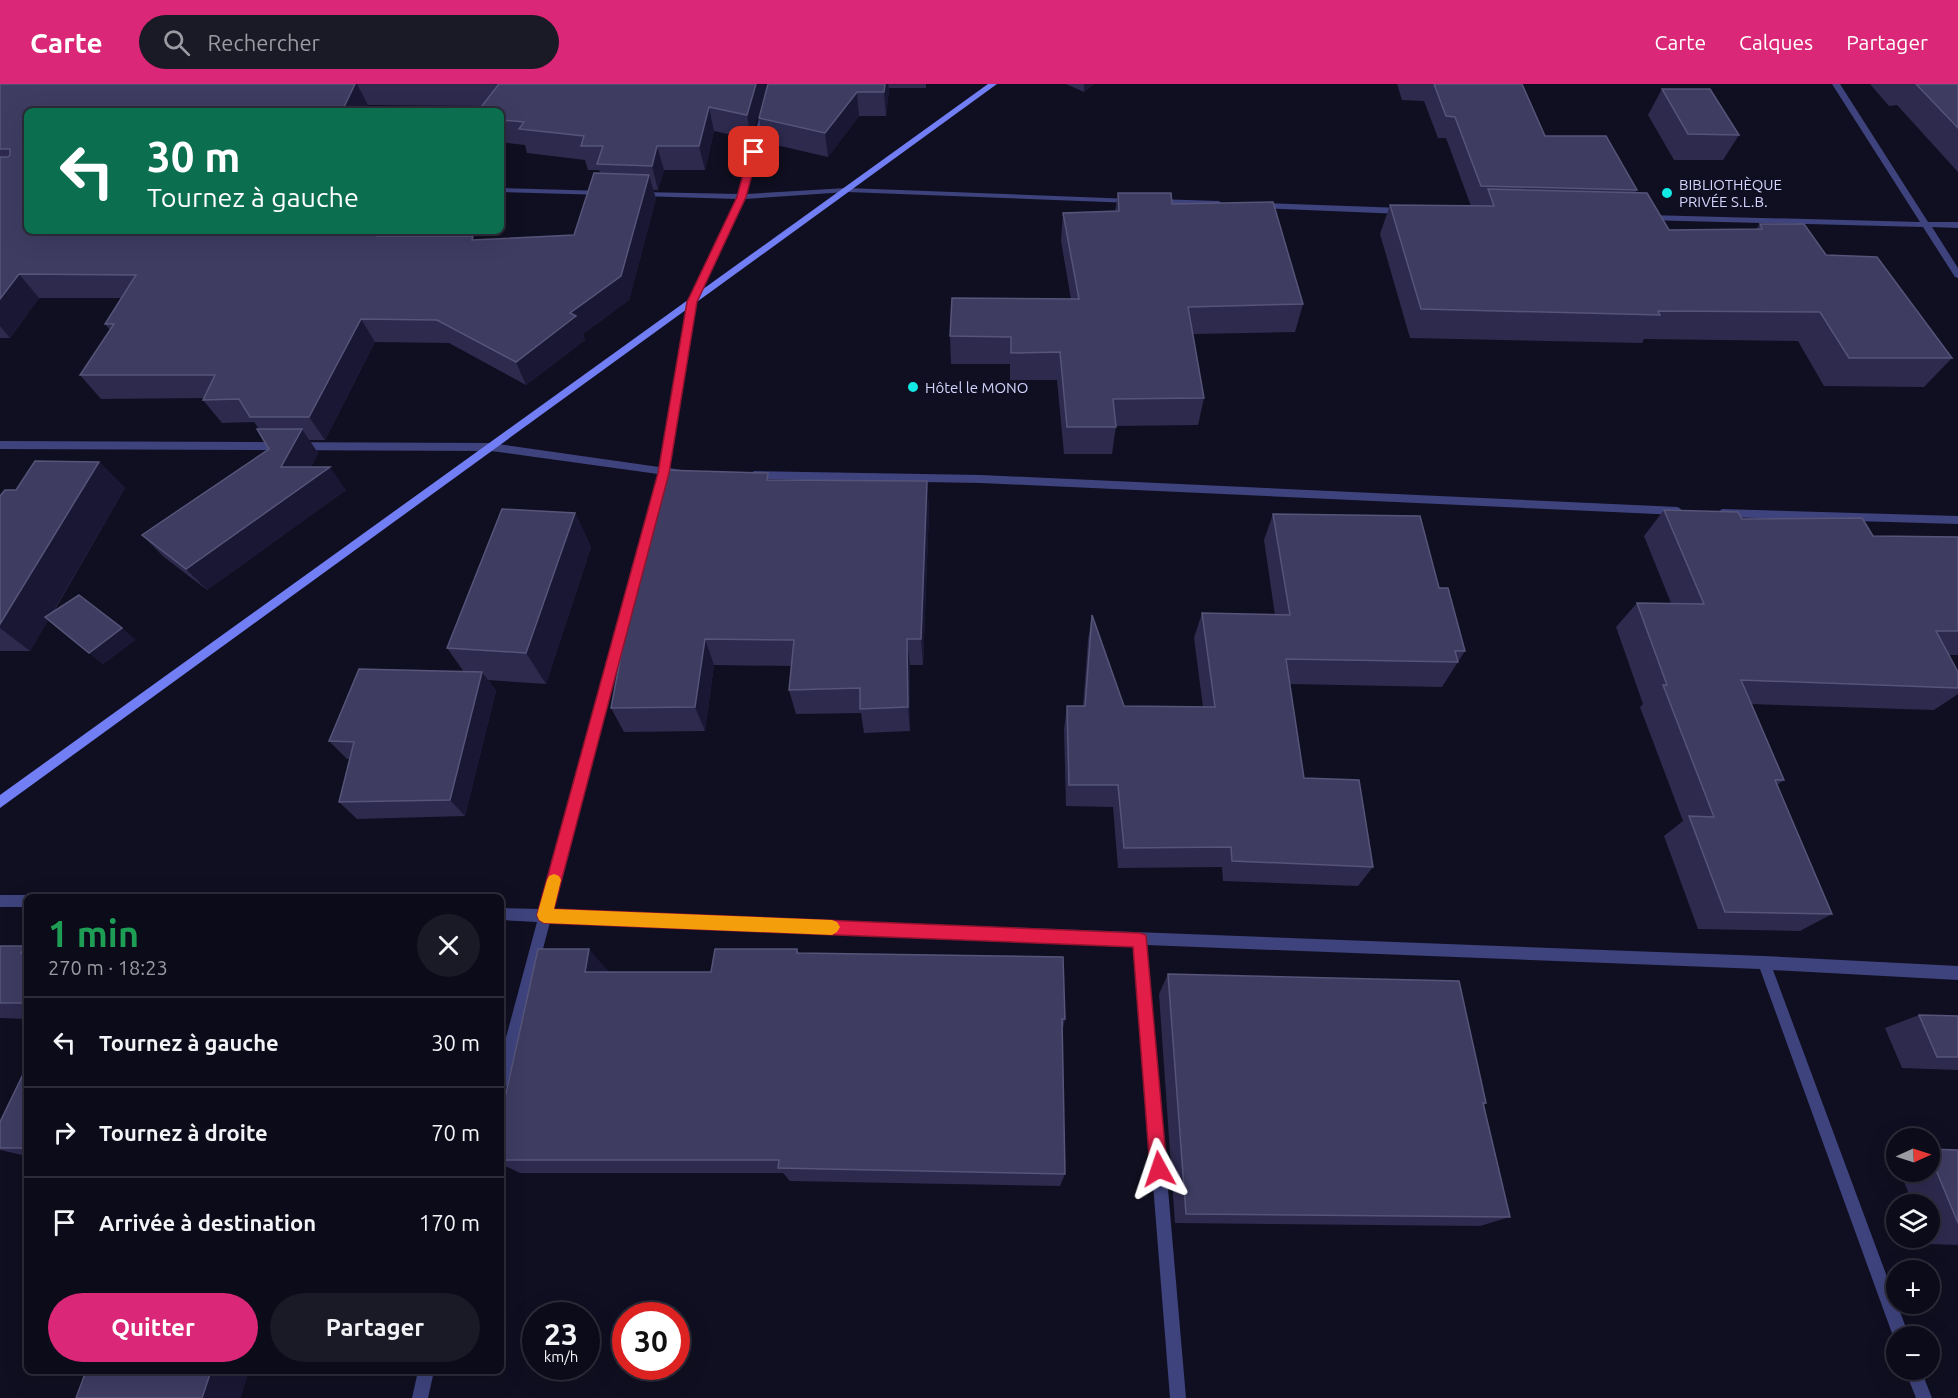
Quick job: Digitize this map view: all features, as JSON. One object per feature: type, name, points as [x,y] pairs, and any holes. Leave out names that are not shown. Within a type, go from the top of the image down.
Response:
[{"type":"street","points":[[504,1071],[663,473],[692,302],[742,197],[772,84]]},
{"type":"street","points":[[0,802],[993,84]]},
{"type":"street","points":[[1836,84],[1958,275]]},
{"type":"street","points":[[504,190],[616,194]]},
{"type":"street","points":[[627,194],[742,197],[847,190],[1226,204]]},
{"type":"street","points":[[1250,205],[1416,212]]},
{"type":"street","points":[[1641,218],[1958,225]]},
{"type":"street","points":[[0,445],[491,447],[663,473],[687,473]]},
{"type":"street","points":[[746,474],[981,479],[1689,512]]},
{"type":"street","points":[[1712,512],[1958,520]]},
{"type":"street","points":[[0,901],[24,901]]},
{"type":"street","points":[[504,914],[1764,963],[1958,973]]},
{"type":"street","points":[[1140,940],[1178,1398]]},
{"type":"street","points":[[1764,963],[1897,1326]]},
{"type":"street","points":[[420,1398],[425,1374]]},
{"type":"street","points":[[1917,1380],[1924,1398]]},
{"type":"building","points":[[0,84],[355,84],[343,108],[24,108],[24,234],[378,234],[377,236],[473,236],[472,240],[574,235],[594,173],[649,175],[621,276],[570,313],[576,316],[516,362],[437,320],[361,319],[309,417],[250,417],[239,399],[203,400],[215,375],[80,375],[114,324],[105,324],[136,275],[19,274],[0,299],[0,157],[8,157],[10,149],[0,149]]},
{"type":"building","points":[[499,84],[756,84],[747,115],[709,107],[699,146],[657,146],[652,166],[597,164],[603,146],[581,146],[584,136],[519,129],[524,122],[504,120],[504,108],[480,108]]},
{"type":"building","points":[[768,84],[885,84],[884,92],[857,92],[825,133],[759,118]]},
{"type":"building","points":[[1434,84],[1522,84],[1545,136],[1606,136],[1637,190],[1481,186],[1455,117],[1446,116]]},
{"type":"building","points":[[1916,84],[1958,84],[1958,128]]},
{"type":"building","points":[[1662,89],[1710,89],[1739,135],[1688,134]]},
{"type":"building","points":[[1488,189],[1647,193],[1669,230],[1762,229],[1760,224],[1804,224],[1826,255],[1877,257],[1952,358],[1849,358],[1820,312],[1658,311],[1660,315],[1421,309],[1390,205],[1494,206]]},
{"type":"building","points":[[1118,193],[1171,193],[1172,204],[1273,202],[1303,304],[1188,307],[1204,398],[1113,399],[1116,427],[1067,427],[1060,352],[1011,353],[1011,337],[950,336],[952,298],[1079,299],[1063,213],[1119,211]]},
{"type":"building","points":[[257,429],[302,429],[281,467],[330,467],[186,569],[142,535],[269,449]]},
{"type":"building","points":[[35,461],[99,462],[0,624],[0,496],[5,490],[16,490]]},
{"type":"building","points":[[663,470],[768,473],[767,480],[927,481],[921,639],[907,639],[908,707],[860,709],[860,688],[789,690],[794,640],[705,639],[695,707],[611,708],[626,628]]},
{"type":"building","points":[[502,509],[575,513],[526,653],[447,648]]},
{"type":"building","points":[[1664,510],[1738,512],[1742,519],[1862,518],[1873,536],[1958,537],[1958,631],[1936,631],[1958,672],[1958,688],[1741,680],[1784,780],[1775,780],[1832,914],[1725,912],[1689,816],[1714,817],[1663,685],[1667,685],[1637,603],[1704,604]]},
{"type":"building","points":[[1273,514],[1420,516],[1439,588],[1448,588],[1465,651],[1455,651],[1458,662],[1286,659],[1304,778],[1359,780],[1373,867],[1232,861],[1231,847],[1124,848],[1118,785],[1069,785],[1067,706],[1085,706],[1092,615],[1124,706],[1215,707],[1202,613],[1290,615]]},
{"type":"building","points":[[79,595],[122,628],[89,653],[45,617]]},
{"type":"building","points":[[359,669],[482,672],[450,800],[339,802],[354,742],[329,741]]},
{"type":"building","points":[[0,946],[24,946],[21,953],[24,953],[24,1003],[0,1003]]},
{"type":"building","points":[[538,949],[589,949],[585,972],[711,972],[715,949],[797,949],[797,953],[1063,957],[1065,1174],[778,1168],[779,1160],[504,1160],[504,1102]]},
{"type":"building","points":[[1168,974],[1459,981],[1486,1103],[1483,1103],[1510,1217],[1186,1214]]},
{"type":"building","points":[[1919,1015],[1958,1016],[1958,1057],[1937,1057]]},
{"type":"building","points":[[24,1072],[24,1148],[0,1148],[0,1122]]},
{"type":"building","points":[[1940,1149],[1958,1150],[1958,1223],[1940,1180]]},
{"type":"building","points":[[85,1374],[210,1374],[202,1398],[76,1398]]},
{"type":"slow traffic","points":[[554,880],[544,915],[832,927]]},
{"type":"place","name":"BIBLIOTHÈQUE PRIVÉE S.L.B.","points":[[1667,193]]},
{"type":"place","name":"Hôtel le MONO","points":[[913,387]]},
{"type":"route","points":[[754,152],[742,197],[692,302],[663,473],[544,915],[1140,940],[1159,1169]]}]
